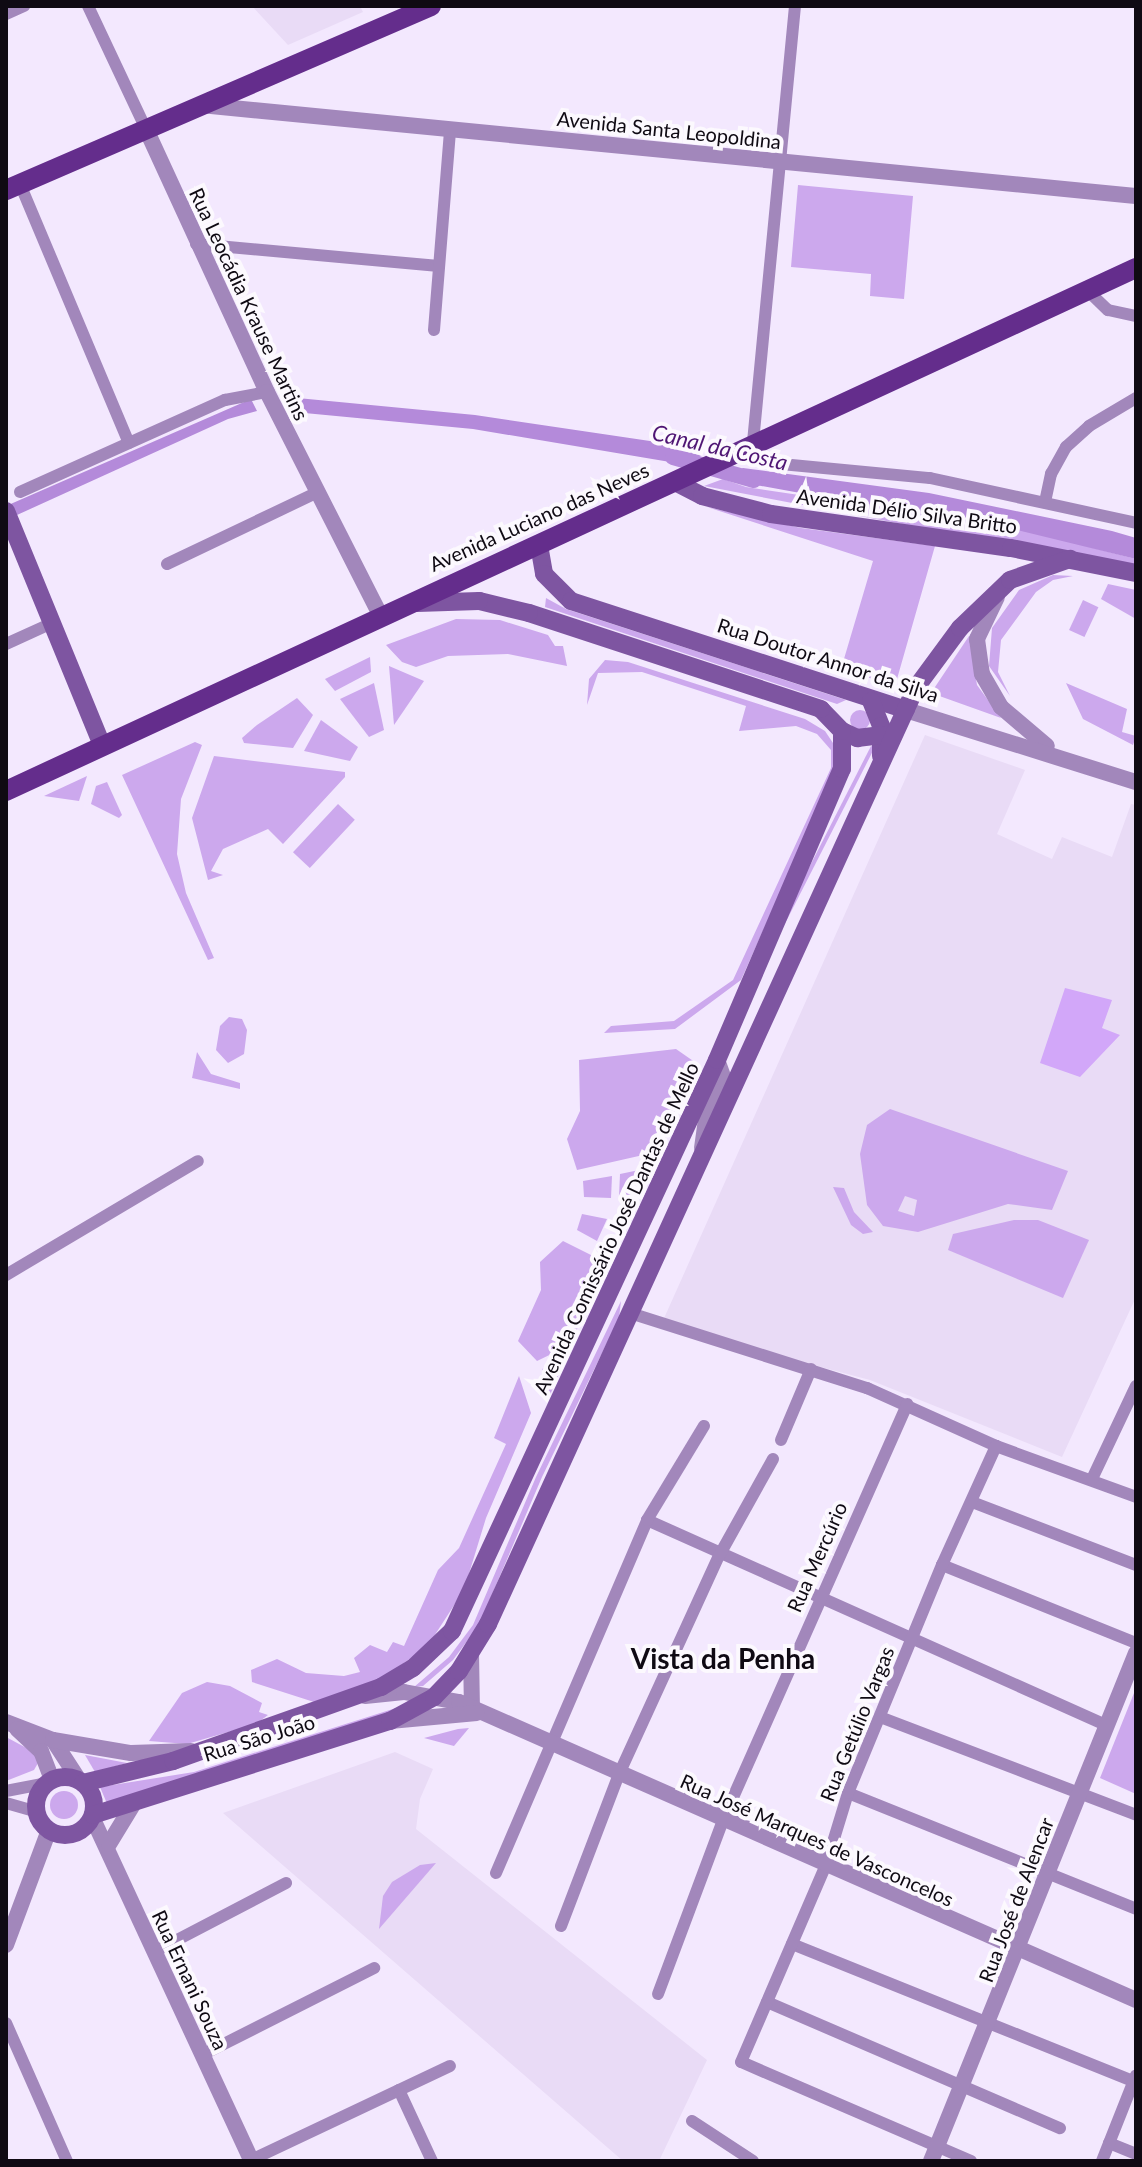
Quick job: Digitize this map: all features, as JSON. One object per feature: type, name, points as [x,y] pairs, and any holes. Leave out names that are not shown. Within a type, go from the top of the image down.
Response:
[{"type":"main road","points":[[13,187],[431,6]]},
{"type":"main road","name":"Avenida Luciano das Neves","points":[[6,791],[380,615],[539,545],[1136,268]]},
{"type":"main road","name":"Avenida Délio Silva Britto","points":[[684,478],[702,496],[771,514],[1070,559],[1136,573]]},
{"type":"main road","points":[[9,517],[102,745]]},
{"type":"main road","name":"Rua Doutor Annor da Silva","points":[[539,545],[544,574],[571,601],[906,710]]},
{"type":"main road","points":[[434,1697],[471,1653],[906,710],[945,644],[1000,591],[1026,570],[1070,559]]},
{"type":"main road","points":[[405,604],[465,600],[529,613],[821,709],[842,731],[857,738],[882,735]]},
{"type":"main road","points":[[842,731],[847,716],[868,700],[882,735],[881,761]]},
{"type":"main road","name":"Avenida Comissário José Dantas de Mello","points":[[359,1697],[421,1662],[463,1613],[717,1060],[837,786],[844,757],[842,731]]},
{"type":"main road","name":"Rua São João","points":[[81,1782],[200,1751],[359,1697]]},
{"type":"main road","name":"Rua São João","points":[[93,1816],[390,1721],[434,1697]]},
{"type":"main road","points":[[50,1782],[81,1782],[93,1797],[93,1816],[78,1832],[49,1830],[37,1812],[38,1796],[50,1782]]},
{"type":"street","points":[[6,14],[24,6]]},
{"type":"street","name":"Rua Leocádia Krause Martins","points":[[88,6],[196,244],[380,615]]},
{"type":"street","points":[[795,6],[751,446],[762,461],[930,478],[1136,523]]},
{"type":"street","name":"Avenida Santa Leopoldina","points":[[199,105],[1136,196]]},
{"type":"street","points":[[434,330],[436,266],[450,129]]},
{"type":"street","points":[[13,187],[129,443]]},
{"type":"street","points":[[196,244],[436,266]]},
{"type":"street","points":[[1087,290],[1108,310],[1136,316]]},
{"type":"street","points":[[20,492],[236,396],[267,392]]},
{"type":"street","points":[[1045,502],[1051,474],[1066,447],[1089,426],[1136,398]]},
{"type":"street","points":[[167,564],[318,492]]},
{"type":"street","points":[[1000,591],[977,639],[982,674],[1001,707],[1057,755]]},
{"type":"street","points":[[6,644],[52,623]]},
{"type":"street","name":"Rua Doutor Annor da Silva","points":[[906,710],[1136,782]]},
{"type":"street","points":[[702,1148],[706,1118],[724,1079],[717,1060]]},
{"type":"street","points":[[6,1275],[198,1161]]},
{"type":"street","points":[[630,1313],[811,1369],[907,1404],[996,1446],[1136,1497]]},
{"type":"street","points":[[781,1440],[811,1369]]},
{"type":"street","points":[[1092,1479],[1136,1386]]},
{"type":"street","name":"Rua Mercúrio","points":[[658,1994],[723,1820],[907,1404]]},
{"type":"street","points":[[496,1873],[549,1741],[647,1520],[704,1426]]},
{"type":"street","name":"Rua Getúlio Vargas","points":[[934,2154],[741,2062],[826,1865],[848,1793],[942,1565],[996,1446]]},
{"type":"street","points":[[561,1926],[619,1774],[719,1556],[773,1459]]},
{"type":"street","points":[[972,1502],[1136,1565]]},
{"type":"street","points":[[647,1520],[719,1556],[821,1597],[1106,1725]]},
{"type":"street","points":[[942,1565],[1136,1643]]},
{"type":"street","points":[[471,1653],[478,1711]]},
{"type":"street","name":"Rua José de Alencar","points":[[934,2154],[990,2024],[1079,1791],[1136,1653]]},
{"type":"street","name":"Rua José Marques de Vasconcelos","points":[[359,1697],[404,1692],[434,1697],[478,1711],[1136,2000]]},
{"type":"street","name":"Rua José Marques de Vasconcelos","points":[[390,1721],[478,1711]]},
{"type":"street","points":[[7,1717],[53,1740],[131,1753],[200,1751]]},
{"type":"street","points":[[6,1791],[50,1782],[41,1751],[7,1717]]},
{"type":"street","points":[[880,1717],[1136,1815]]},
{"type":"street","points":[[53,1740],[81,1782]]},
{"type":"street","points":[[848,1793],[1136,1909]]},
{"type":"street","points":[[6,1803],[37,1812]]},
{"type":"street","points":[[109,1844],[134,1803]]},
{"type":"street","name":"Rua Ernani Souza","points":[[93,1816],[109,1844],[154,1952],[250,2161]]},
{"type":"street","points":[[6,1945],[49,1830]]},
{"type":"street","points":[[154,1952],[286,1883]]},
{"type":"street","points":[[792,1944],[1135,2079],[1102,2161]]},
{"type":"street","points":[[202,2055],[374,1968]]},
{"type":"street","points":[[767,2002],[1060,2128]]},
{"type":"street","points":[[6,2023],[67,2161]]},
{"type":"street","points":[[250,2161],[450,2066]]},
{"type":"street","points":[[399,2090],[432,2161]]},
{"type":"street","points":[[692,2121],[753,2161]]},
{"type":"street","points":[[1109,2143],[1136,2154]]},
{"type":"street","points":[[934,2154],[971,2161]]},
{"type":"shaded area","points":[[252,6],[360,6],[363,12],[288,45]]},
{"type":"shaded area","points":[[798,185],[913,196],[904,299],[870,296],[871,274],[791,267]]},
{"type":"shaded area","points":[[287,397],[475,415],[677,445],[701,456],[682,464],[473,429],[294,412]]},
{"type":"shaded area","points":[[251,399],[257,411],[228,419],[6,520],[6,506]]},
{"type":"shaded area","points":[[743,468],[929,493],[1112,531],[1136,538],[1136,559],[959,516],[943,519],[723,479]]},
{"type":"shaded area","points":[[723,479],[746,487],[1008,526],[1136,559],[1136,569],[704,486]]},
{"type":"shaded area","points":[[707,507],[801,528],[935,546],[895,686],[841,669],[873,561]]},
{"type":"shaded area","points":[[1053,575],[1073,576],[1053,580],[1036,592],[1001,640],[998,672],[1010,696],[989,666],[992,628],[1019,590]]},
{"type":"shaded area","points":[[1108,584],[1136,590],[1136,619],[1101,599]]},
{"type":"shaded area","points":[[546,598],[566,609],[846,700],[837,704],[545,607]]},
{"type":"shaded area","points":[[1083,600],[1098,607],[1084,637],[1069,630]]},
{"type":"shaded area","points":[[456,619],[500,620],[548,635],[555,646],[563,646],[567,666],[508,654],[448,656],[416,667],[402,662],[386,645]]},
{"type":"shaded area","points":[[969,636],[977,685],[1001,718],[931,693]]},
{"type":"shaded area","points":[[370,657],[371,672],[335,691],[325,679]]},
{"type":"shaded area","points":[[605,660],[628,662],[805,719],[825,731],[837,749],[833,774],[741,980],[675,1029],[604,1033],[611,1026],[674,1021],[733,980],[831,768],[831,750],[817,734],[796,726],[739,731],[746,706],[642,672],[598,673],[587,705],[589,679]]},
{"type":"shaded area","points":[[389,666],[424,681],[394,725]]},
{"type":"shaded area","points":[[374,683],[384,730],[369,737],[340,699]]},
{"type":"shaded area","points":[[1066,683],[1127,709],[1122,732],[1136,736],[1133,745],[1083,719]]},
{"type":"shaded area","points":[[297,698],[313,715],[293,748],[244,743],[242,738],[257,725]]},
{"type":"shaded area","points":[[860,710],[867,713],[870,720],[867,727],[860,730],[853,727],[850,720],[853,713]]},
{"type":"shaded area","points":[[321,720],[358,747],[350,761],[304,751]]},
{"type":"shaded area","points":[[925,735],[1025,770],[997,834],[1052,859],[1062,837],[1112,857],[1131,804],[1136,805],[1136,1297],[1062,1457],[870,1380],[661,1325]]},
{"type":"shaded area","points":[[195,742],[202,745],[181,799],[177,854],[186,893],[214,958],[208,960],[122,775]]},
{"type":"shaded area","points":[[871,746],[875,748],[717,1056],[714,1054]]},
{"type":"shaded area","points":[[214,756],[345,772],[345,777],[283,844],[268,829],[223,849],[211,871],[223,875],[208,880],[192,818]]},
{"type":"shaded area","points":[[87,776],[79,801],[44,796]]},
{"type":"shaded area","points":[[107,782],[122,815],[119,818],[91,804],[96,786]]},
{"type":"shaded area","points":[[338,804],[355,820],[310,868],[293,852]]},
{"type":"shaded area","points":[[1065,988],[1112,1000],[1102,1028],[1120,1035],[1080,1077],[1040,1063]]},
{"type":"shaded area","points":[[229,1017],[242,1019],[247,1030],[244,1054],[228,1063],[216,1050],[220,1026]]},
{"type":"shaded area","points":[[676,1049],[699,1065],[664,1141],[652,1153],[577,1170],[567,1139],[580,1111],[579,1060]]},
{"type":"shaded area","points":[[197,1052],[211,1074],[240,1083],[240,1089],[192,1078]]},
{"type":"shaded area","points":[[890,1109],[1068,1171],[1052,1210],[1008,1204],[918,1232],[883,1226],[867,1205],[860,1154],[867,1125]],"holes":[[[905,1196],[917,1200],[914,1216],[898,1211]]]},
{"type":"shaded area","points":[[644,1169],[628,1199],[619,1197],[620,1174]]},
{"type":"shaded area","points":[[612,1176],[611,1198],[584,1197],[583,1181]]},
{"type":"shaded area","points":[[833,1187],[844,1188],[854,1212],[873,1232],[863,1234],[851,1225]]},
{"type":"shaded area","points":[[582,1214],[607,1219],[597,1241],[577,1230]]},
{"type":"shaded area","points":[[1014,1220],[1038,1220],[1089,1240],[1063,1298],[948,1250],[953,1234]]},
{"type":"shaded area","points":[[563,1241],[601,1260],[572,1344],[537,1361],[518,1341],[541,1290],[540,1262]]},
{"type":"shaded area","points":[[621,1301],[619,1318],[542,1477],[479,1625],[453,1660],[423,1686],[414,1687],[449,1657],[473,1625],[536,1477]]},
{"type":"shaded area","points":[[565,1360],[550,1395],[542,1369]]},
{"type":"shaded area","points":[[519,1376],[531,1413],[486,1518],[464,1590],[427,1647],[378,1681],[314,1702],[252,1682],[251,1670],[277,1659],[306,1673],[344,1676],[360,1672],[354,1658],[370,1645],[387,1652],[393,1642],[404,1646],[438,1570],[459,1548],[506,1444],[494,1438]]},
{"type":"shaded area","points":[[207,1682],[230,1686],[262,1703],[259,1712],[268,1715],[256,1724],[187,1744],[149,1741],[182,1693]]},
{"type":"shaded area","points":[[1136,1688],[1136,1794],[1100,1778]]},
{"type":"shaded area","points":[[396,1708],[401,1710],[108,1806],[100,1787],[194,1772]]},
{"type":"shaded area","points":[[469,1728],[454,1746],[424,1738],[458,1729]]},
{"type":"shaded area","points":[[6,1737],[34,1752],[38,1763],[34,1770],[6,1781]]},
{"type":"shaded area","points":[[395,1752],[433,1769],[420,1799],[416,1829],[707,2060],[659,2161],[623,2161],[223,1813]]},
{"type":"shaded area","points":[[85,1755],[127,1763],[95,1772]]},
{"type":"shaded area","points":[[64,1791],[74,1795],[78,1805],[74,1815],[64,1819],[54,1815],[50,1805],[54,1795]]},
{"type":"shaded area","points":[[436,1863],[379,1929],[383,1896],[392,1882],[420,1865]]},
{"type":"waterway","name":"Canal da Costa","points":[[673,457],[754,480]]},
{"type":"district","name":"Vista da Penha","points":[[723,1658]]}]
